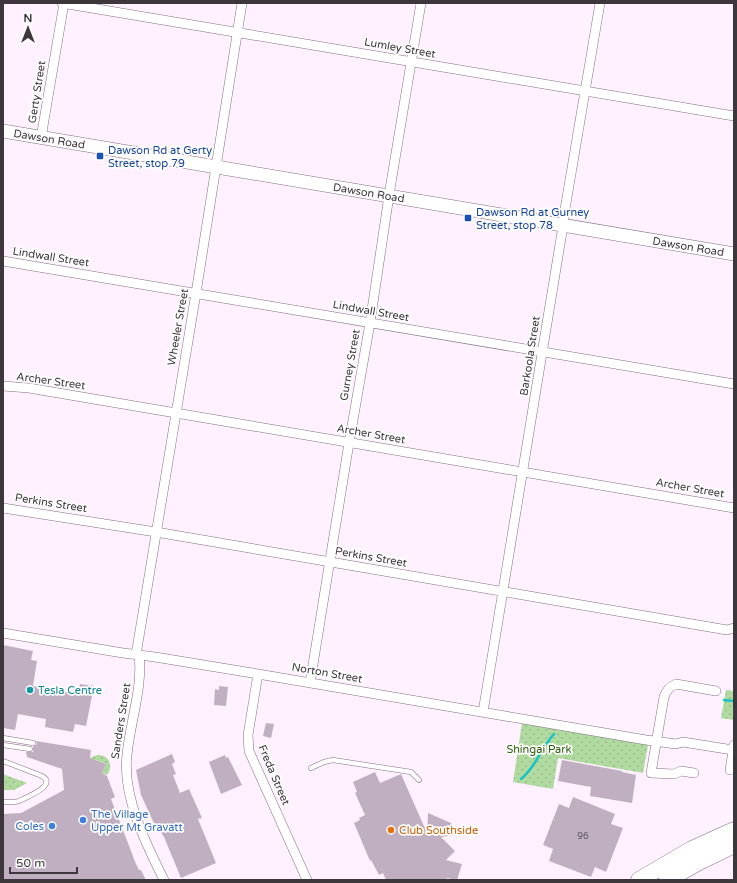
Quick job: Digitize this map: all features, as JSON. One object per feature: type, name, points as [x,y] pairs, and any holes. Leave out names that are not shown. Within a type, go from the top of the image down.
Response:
[{"type":"highway","points":[[639,880],[692,849],[734,830]]},
{"type":"highway","points":[[667,880],[734,845]]},
{"type":"main road","name":"Dawson Road","points":[[3,132],[734,254]]},
{"type":"street","name":"Lumley Street","points":[[63,3],[734,116]]},
{"type":"street","name":"Gerty Street","points":[[41,138],[63,3]]},
{"type":"street","name":"Wheeler Street","points":[[137,655],[242,3]]},
{"type":"street","name":"Gurney Street","points":[[310,683],[370,323],[421,3]]},
{"type":"street","name":"Barkoola Street","points":[[483,712],[562,236],[562,225],[584,91],[600,3]]},
{"type":"street","name":"Lindwall Street","points":[[3,261],[734,384]]},
{"type":"street","name":"Archer Street","points":[[3,386],[29,388],[734,508]]},
{"type":"street","name":"Perkins Street","points":[[3,508],[156,532],[329,563],[727,630],[734,628]]},
{"type":"street","name":"Norton Street","points":[[3,633],[258,674],[646,740],[676,744],[683,742],[734,746]]},
{"type":"street","name":"Sanders Street","points":[[137,655],[141,671],[127,755],[126,772],[131,803],[142,832],[164,880]]},
{"type":"street","name":"Freda Street","points":[[258,674],[248,735],[250,751],[307,880]]},
{"type":"street","points":[[694,773],[680,771],[674,774],[665,772],[659,774],[651,773],[664,696],[670,686],[676,684],[716,691]]},
{"type":"street","points":[[730,770],[734,746]]},
{"type":"lane","points":[[3,738],[33,743]]},
{"type":"lane","points":[[3,745],[30,749]]},
{"type":"lane","points":[[311,768],[333,760],[411,772],[419,780]]},
{"type":"lane","points":[[3,761],[45,777],[47,782],[41,789],[20,800],[3,802]]},
{"type":"green space","points":[[726,690],[734,691],[734,720],[721,718]]},
{"type":"green space","name":"Shingai Park","points":[[522,723],[648,745],[643,773],[558,758],[553,789],[513,782]]},
{"type":"green space","points":[[97,755],[105,756],[109,761],[110,768],[107,775],[102,773],[106,764],[89,759]]},
{"type":"green space","points":[[3,774],[27,783],[14,790],[4,790]]},
{"type":"building","name":"Tesla Centre","points":[[3,645],[33,651],[31,660],[37,661],[33,686],[78,694],[80,684],[94,686],[86,726],[75,724],[73,732],[45,727],[46,719],[18,714],[15,730],[3,728]]},
{"type":"building","points":[[219,686],[228,687],[226,706],[214,705],[215,689],[219,690]]},
{"type":"building","points":[[266,723],[274,724],[271,738],[263,736]]},
{"type":"building","name":"The Village Upper Mt Gravatt","points":[[36,741],[91,750],[90,758],[106,764],[102,773],[107,776],[115,797],[111,799],[136,864],[146,880],[3,880],[3,814],[21,813],[64,790],[62,769],[27,757],[26,752],[33,752],[33,747],[37,744]]},
{"type":"building","points":[[172,754],[175,762],[172,764],[176,774],[173,775],[180,793],[189,789],[202,818],[198,819],[216,863],[181,878],[164,837],[160,831],[158,832],[141,795],[136,770]]},
{"type":"building","points":[[225,755],[226,758],[228,757],[242,785],[221,794],[209,762]]},
{"type":"building","points":[[562,760],[636,775],[632,803],[590,796],[591,787],[558,781]]},
{"type":"building","name":"Club Southside","points":[[375,772],[380,783],[401,774],[427,833],[428,813],[451,823],[456,835],[441,837],[455,851],[446,860],[462,864],[457,880],[447,878],[446,880],[386,880],[383,873],[379,875],[371,860],[370,861],[354,823],[365,815],[355,793],[357,792],[353,782]]},
{"type":"building","points":[[573,797],[615,814],[611,824],[623,828],[606,872],[595,867],[591,877],[549,861],[553,849],[543,845],[559,804],[569,808]]},
{"type":"waterway","points":[[724,700],[734,701]]},
{"type":"waterway","points":[[521,779],[531,769],[545,745],[554,734]]},
{"type":"place","name":"Dawson Rd at Gerty Street, stop 79","points":[[100,156]]},
{"type":"place","name":"Dawson Rd at Gurney Street, stop 78","points":[[468,218]]},
{"type":"place","name":"Tesla Centre","points":[[30,690]]},
{"type":"place","name":"The Village Upper Mt Gravatt","points":[[83,820]]},
{"type":"place","name":"Coles","points":[[52,826]]},
{"type":"place","name":"Club Southside","points":[[391,830]]}]
